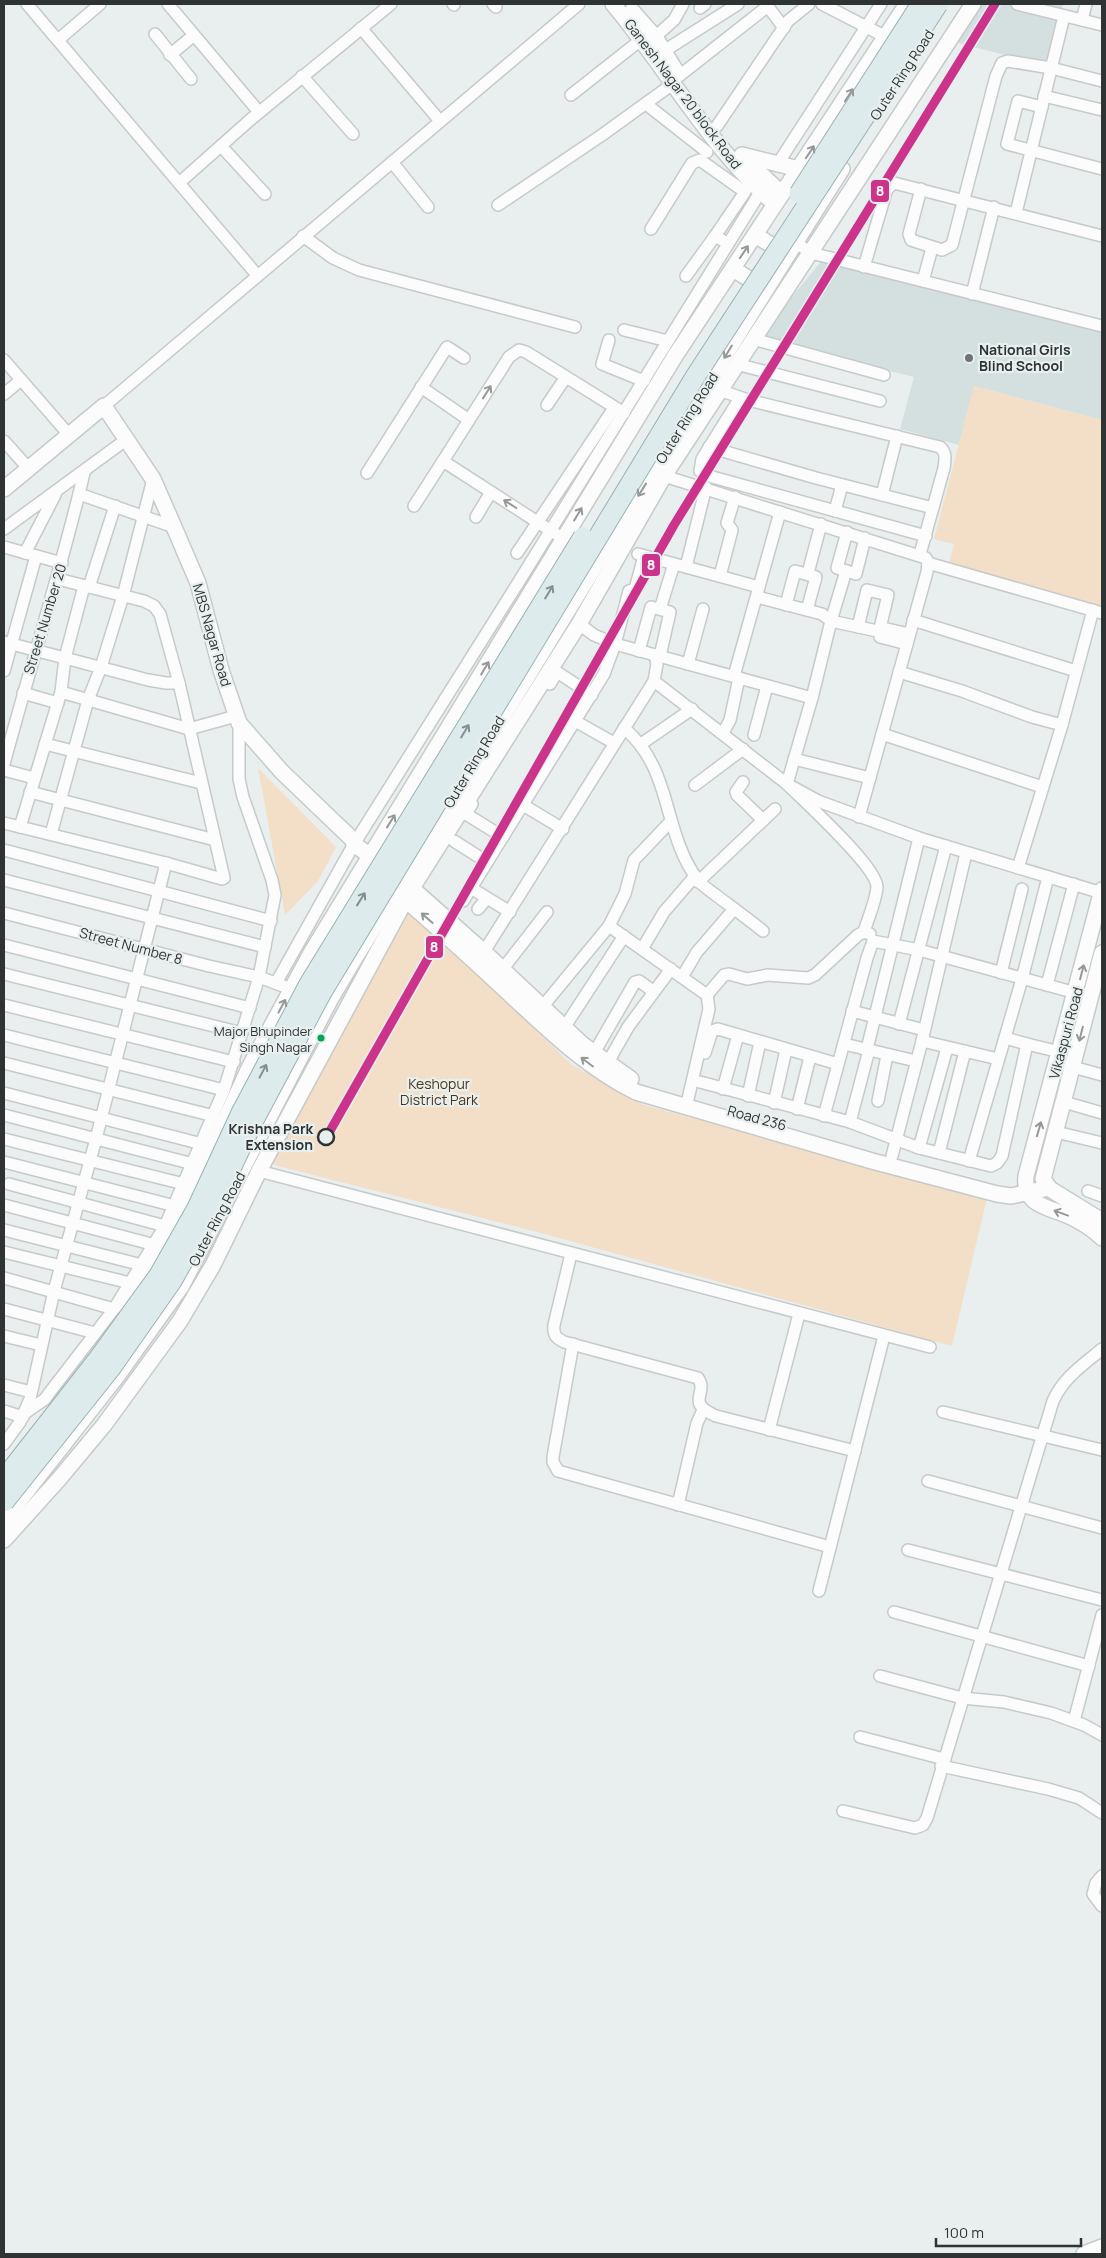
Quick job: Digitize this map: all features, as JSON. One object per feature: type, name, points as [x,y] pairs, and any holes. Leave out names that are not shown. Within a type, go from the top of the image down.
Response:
[{"type":"main road","name":"Outer Ring Road","points":[[4,1479],[98,1359],[159,1274],[197,1208],[241,1113],[309,984],[684,371],[921,4]]},
{"type":"main road","name":"Outer Ring Road","points":[[4,1502],[111,1368],[172,1281],[209,1215],[254,1120],[322,992],[695,377],[938,4]]},
{"type":"street","points":[[27,4],[257,275]]},
{"type":"street","points":[[58,40],[100,4]]},
{"type":"street","points":[[179,183],[259,112],[391,4]]},
{"type":"street","points":[[4,489],[70,436],[257,275],[579,4]]},
{"type":"street","name":"Ganesh Nagar 20 block Road","points":[[613,4],[664,51],[710,145],[779,199]]},
{"type":"street","name":"Ganesh Nagar 20 block Road","points":[[626,4],[677,80]]},
{"type":"street","points":[[571,95],[674,20],[683,4]]},
{"type":"street","points":[[664,51],[738,4]]},
{"type":"street","points":[[652,229],[692,163],[710,145],[784,28],[794,15],[809,4]]},
{"type":"street","points":[[822,4],[886,37]]},
{"type":"street","points":[[777,165],[881,4]]},
{"type":"street","points":[[276,983],[354,841],[907,4]]},
{"type":"street","name":"Outer Ring Road","points":[[4,1520],[118,1375],[181,1287],[330,1000],[364,942],[404,890],[466,776],[786,254],[948,4]]},
{"type":"street","points":[[4,1540],[98,1432],[180,1321],[214,1265],[259,1171],[404,890],[579,624],[664,476],[719,390],[811,253],[973,4]]},
{"type":"street","points":[[1017,4],[1037,6],[1064,16],[1102,25]]},
{"type":"street","points":[[1082,20],[1086,4]]},
{"type":"street","points":[[498,205],[646,104],[767,5],[784,28]]},
{"type":"street","points":[[169,9],[212,65]]},
{"type":"street","points":[[1016,213],[1064,16]]},
{"type":"street","points":[[361,28],[440,121]]},
{"type":"street","points":[[155,34],[191,79]]},
{"type":"street","points":[[171,54],[192,38]]},
{"type":"street","points":[[192,38],[259,112]]},
{"type":"street","points":[[922,189],[909,234],[914,243],[942,250],[952,245],[999,67],[1008,61],[1051,68],[1102,81]]},
{"type":"street","points":[[302,76],[353,134]]},
{"type":"street","points":[[1102,110],[1043,102],[1018,101],[1007,144],[1102,169]]},
{"type":"street","points":[[646,104],[710,145],[745,192],[686,276]]},
{"type":"street","points":[[822,135],[851,154]]},
{"type":"street","name":"Ganesh Nagar 20 block Road","points":[[710,145],[740,154],[764,186]]},
{"type":"street","points":[[221,146],[265,194]]},
{"type":"street","points":[[740,154],[777,165],[799,169]]},
{"type":"street","points":[[392,162],[428,207]]},
{"type":"street","points":[[864,267],[887,189],[894,183],[964,199],[1102,236]]},
{"type":"street","points":[[517,553],[619,411],[644,381],[764,186]]},
{"type":"street","points":[[972,294],[994,207]]},
{"type":"street","points":[[755,235],[786,254]]},
{"type":"street","points":[[303,236],[333,258],[359,270],[574,328]]},
{"type":"street","points":[[715,236],[728,244]]},
{"type":"street","points":[[795,242],[811,253],[1102,326]]},
{"type":"street","points":[[923,281],[932,248]]},
{"type":"street","points":[[733,269],[766,288]]},
{"type":"street","points":[[624,330],[668,341]]},
{"type":"street","points":[[753,339],[884,375]]},
{"type":"street","points":[[609,340],[602,364],[644,381]]},
{"type":"street","points":[[367,473],[447,347],[464,358]]},
{"type":"street","points":[[414,506],[513,353],[519,350],[526,352],[619,411]]},
{"type":"street","points":[[4,360],[70,436]]},
{"type":"street","points":[[736,364],[880,401]]},
{"type":"street","points":[[547,405],[566,377]]},
{"type":"street","points":[[4,394],[21,380]]},
{"type":"street","points":[[421,387],[468,420]]},
{"type":"street","points":[[719,390],[740,398],[933,445],[944,451],[944,468],[926,536],[924,559],[913,620],[859,817]]},
{"type":"street","points":[[740,398],[709,447],[700,466],[700,471],[705,475],[926,536]]},
{"type":"street","name":"MBS Nagar Road","points":[[104,406],[153,479],[198,583],[221,670],[237,719],[282,772],[354,841],[372,853]]},
{"type":"street","points":[[6,1439],[24,1415],[45,1399],[114,1309],[155,1245],[166,1226],[214,1116],[230,1093],[331,920],[433,754],[557,535],[619,411]]},
{"type":"street","points":[[882,495],[898,436]]},
{"type":"street","points":[[4,530],[84,473],[127,439]]},
{"type":"street","points":[[4,441],[29,469]]},
{"type":"street","points":[[709,447],[842,485],[933,508]]},
{"type":"street","points":[[443,461],[557,535]]},
{"type":"street","name":"Street Number 20","points":[[4,764],[6,750],[35,650],[58,579],[84,473]]},
{"type":"street","points":[[664,476],[706,487],[924,559],[1098,612],[1076,671],[1062,725],[1018,868]]},
{"type":"street","points":[[51,834],[88,700],[101,667],[123,596],[153,479]]},
{"type":"street","points":[[835,511],[842,485]]},
{"type":"street","points":[[686,567],[706,487]]},
{"type":"street","points":[[476,517],[491,492]]},
{"type":"street","points":[[4,671],[7,642],[31,555],[56,493]]},
{"type":"street","points":[[79,494],[174,527]]},
{"type":"street","points":[[720,576],[732,530],[727,523],[735,497]]},
{"type":"street","points":[[20,827],[59,697],[65,658],[87,586],[115,506]]},
{"type":"street","points":[[723,733],[730,720],[737,677],[780,512]]},
{"type":"street","points":[[808,573],[821,524]]},
{"type":"street","points":[[847,532],[837,568],[856,574],[865,538]]},
{"type":"street","points":[[4,547],[62,563]]},
{"type":"street","points":[[462,901],[604,674],[615,644],[629,591],[635,589],[641,555],[720,576],[786,605],[828,617],[831,621],[880,632]]},
{"type":"street","points":[[660,609],[674,564]]},
{"type":"street","points":[[786,605],[795,571],[808,573],[816,577],[807,610]]},
{"type":"street","points":[[787,784],[846,571]]},
{"type":"street","points":[[4,823],[166,863],[222,879],[224,874],[201,783],[179,683],[160,614],[154,606],[58,579]]},
{"type":"street","points":[[858,627],[867,590],[888,595],[880,632]]},
{"type":"street","points":[[480,958],[563,829],[614,743],[654,681],[658,656],[670,612],[651,607],[639,651]]},
{"type":"street","points":[[688,664],[703,609]]},
{"type":"street","points":[[913,620],[1076,671]]},
{"type":"street","points":[[579,624],[594,635],[615,644],[812,698]]},
{"type":"street","points":[[880,632],[883,628],[908,639]]},
{"type":"street","points":[[7,642],[148,680],[179,683]]},
{"type":"street","points":[[503,838],[466,814],[557,672],[592,695]]},
{"type":"street","points":[[899,672],[962,691],[1032,717],[1062,725]]},
{"type":"street","points":[[654,681],[787,784],[857,855],[875,878],[877,887],[864,932]]},
{"type":"street","points":[[754,735],[767,686]]},
{"type":"street","points":[[4,1465],[76,1376],[130,1300],[171,1236],[230,1093],[234,1062],[259,977],[275,895],[272,880],[243,797],[239,779],[237,719],[189,729],[88,700],[23,693]]},
{"type":"street","points":[[641,744],[692,709]]},
{"type":"street","points":[[575,721],[614,743]]},
{"type":"street","points":[[624,728],[641,744],[663,789],[671,821],[697,879],[763,931]]},
{"type":"street","points":[[882,734],[1042,787]]},
{"type":"street","points":[[46,744],[201,783]]},
{"type":"street","points":[[696,784],[744,749]]},
{"type":"street","points":[[433,754],[466,776]]},
{"type":"street","points":[[794,759],[870,778]]},
{"type":"street","points":[[4,770],[34,778]]},
{"type":"street","points":[[743,782],[736,792],[737,795],[763,820]]},
{"type":"street","points":[[787,784],[818,801],[919,838],[1048,877],[1102,891]]},
{"type":"street","points":[[30,792],[215,840]]},
{"type":"street","points":[[523,805],[563,829]]},
{"type":"street","points":[[642,949],[664,912],[697,879],[775,809]]},
{"type":"street","points":[[543,1006],[609,926],[624,894],[634,860],[671,821]]},
{"type":"street","points":[[850,1122],[919,838]]},
{"type":"street","points":[[454,841],[487,862]]},
{"type":"street","points":[[899,1024],[946,846]]},
{"type":"street","points":[[4,850],[271,921]]},
{"type":"street","points":[[892,1156],[923,1036],[966,853]]},
{"type":"street","points":[[24,1415],[31,1392],[46,1320],[67,1246],[82,1182],[96,1139],[166,863]]},
{"type":"street","points":[[969,1161],[1022,979],[1048,877]]},
{"type":"street","points":[[4,880],[265,947]]},
{"type":"street","points":[[1048,985],[1074,884]]},
{"type":"street","points":[[471,888],[510,912]]},
{"type":"street","points":[[1001,973],[1022,889]]},
{"type":"street","points":[[404,890],[560,1032],[602,1074],[636,1092],[996,1194],[1011,1196],[1026,1186],[1040,1205],[1072,1217],[1102,1238]]},
{"type":"street","name":"Vikaspuri Road","points":[[1026,1186],[1102,891]]},
{"type":"street","points":[[478,909],[487,898]]},
{"type":"street","points":[[682,976],[696,952],[734,909]]},
{"type":"street","points":[[504,971],[547,912]]},
{"type":"street","name":"Street Number 8","points":[[4,913],[259,977],[292,988]]},
{"type":"street","points":[[331,920],[364,942]]},
{"type":"street","points":[[609,926],[707,995],[709,1009],[691,1100]]},
{"type":"street","points":[[707,995],[724,975],[753,980],[768,974],[802,978],[815,975],[858,934],[864,932],[871,934],[876,940],[1076,993]]},
{"type":"street","points":[[560,1032],[624,936]]},
{"type":"street","points":[[824,1116],[871,944],[876,940]]},
{"type":"street","points":[[4,945],[250,1008]]},
{"type":"street","name":"Vikaspuri Road","points":[[1046,1181],[1056,1132],[1102,953]]},
{"type":"street","name":"Road 236","points":[[480,958],[504,971],[543,1006],[560,1032],[594,1053],[607,1064],[644,1086],[992,1184],[1026,1186],[1046,1181]]},
{"type":"street","points":[[607,1064],[628,1027],[671,969]]},
{"type":"street","points":[[4,974],[242,1033]]},
{"type":"street","points":[[594,1053],[635,982],[639,982],[653,991]]},
{"type":"street","points":[[4,1005],[234,1062]]},
{"type":"street","points":[[852,1012],[899,1024],[947,1048],[998,1059]]},
{"type":"street","points":[[691,1100],[700,1082],[707,1045],[712,1031],[718,1029],[838,1064]]},
{"type":"street","points":[[4,1035],[230,1093]]},
{"type":"street","points":[[723,1089],[738,1035]]},
{"type":"street","points":[[1005,1038],[1027,1044],[1059,1058],[1073,1068],[1102,1075]]},
{"type":"street","points":[[748,1096],[760,1042]]},
{"type":"street","points":[[844,1044],[916,1061]]},
{"type":"street","points":[[700,1082],[850,1122],[919,1148],[991,1166],[997,1163],[1002,1156],[1027,1044]]},
{"type":"street","points":[[919,1148],[947,1048]]},
{"type":"street","points":[[774,1103],[786,1050]]},
{"type":"street","points":[[939,1153],[965,1051]]},
{"type":"street","points":[[878,1101],[887,1055]]},
{"type":"street","points":[[797,1109],[810,1057]]},
{"type":"street","points":[[4,1063],[214,1116]]},
{"type":"street","points":[[4,1093],[202,1144]]},
{"type":"street","points":[[1064,1102],[1102,1113]]},
{"type":"street","points":[[4,1116],[193,1164]]},
{"type":"street","points":[[1056,1132],[1102,1143]]},
{"type":"street","points":[[4,1140],[184,1184]]},
{"type":"street","points":[[4,1162],[175,1206]]},
{"type":"street","points":[[259,1171],[930,1347]]},
{"type":"street","points":[[1046,1181],[1102,1221]]},
{"type":"street","points":[[9,1184],[166,1226]]},
{"type":"street","points":[[1088,1192],[1102,1196]]},
{"type":"street","points":[[4,1205],[155,1245]]},
{"type":"street","points":[[4,1230],[142,1265]]},
{"type":"street","points":[[4,1252],[130,1283]]},
{"type":"street","points":[[571,1254],[553,1330],[557,1338],[698,1378],[701,1382],[698,1400],[703,1410],[716,1416],[854,1452]]},
{"type":"street","points":[[4,1278],[114,1309]]},
{"type":"street","points":[[4,1309],[95,1333]]},
{"type":"street","points":[[769,1430],[799,1314]]},
{"type":"street","points":[[4,1336],[41,1345]]},
{"type":"street","points":[[819,1591],[884,1336]]},
{"type":"street","points":[[573,1344],[553,1457],[554,1466],[564,1474],[830,1547]]},
{"type":"street","points":[[843,1811],[915,1828],[922,1825],[927,1818],[942,1762],[1042,1437],[1059,1388],[1068,1376],[1102,1349]]},
{"type":"street","points":[[4,1385],[31,1392]]},
{"type":"street","points":[[678,1505],[697,1423],[703,1410]]},
{"type":"street","points":[[4,1411],[24,1415]]},
{"type":"street","points":[[943,1412],[1102,1450]]},
{"type":"street","points":[[928,1481],[1102,1528]]},
{"type":"street","points":[[908,1550],[1102,1600]]},
{"type":"street","points":[[894,1612],[1089,1666]]},
{"type":"street","points":[[1074,1721],[1102,1615]]},
{"type":"street","points":[[880,1676],[962,1698],[1022,1706],[1074,1721],[1102,1735]]},
{"type":"street","points":[[860,1737],[942,1762],[1079,1798],[1102,1813]]},
{"type":"street","points":[[1102,1876],[1096,1883],[1093,1894],[1102,1906]]},
{"type":"street","points":[[1084,2254],[1102,2247]]},
{"type":"shaded area","points":[[981,4],[1063,4],[1049,66],[958,43]]},
{"type":"shaded area","name":"National Girls Blind School","points":[[824,258],[1102,330],[1102,420],[974,386],[959,445],[900,429],[914,377],[758,338]]},
{"type":"green space","points":[[974,386],[1102,420],[1102,611],[947,571],[954,544],[934,539]]},
{"type":"green space","points":[[258,768],[336,847],[318,881],[285,915]]},
{"type":"green space","name":"Keshopur District Park","points":[[411,909],[572,1065],[644,1105],[987,1198],[952,1346],[526,1229],[270,1164]]},
{"type":"metro line","name":"8","points":[[326,1138],[674,525],[995,4]]},
{"type":"place","name":"National Girls Blind School","points":[[969,358]]},
{"type":"place","name":"Major Bhupinder Singh Nagar","points":[[321,1038]]},
{"type":"place","name":"Krishna Park Extension","points":[[326,1137]]}]
